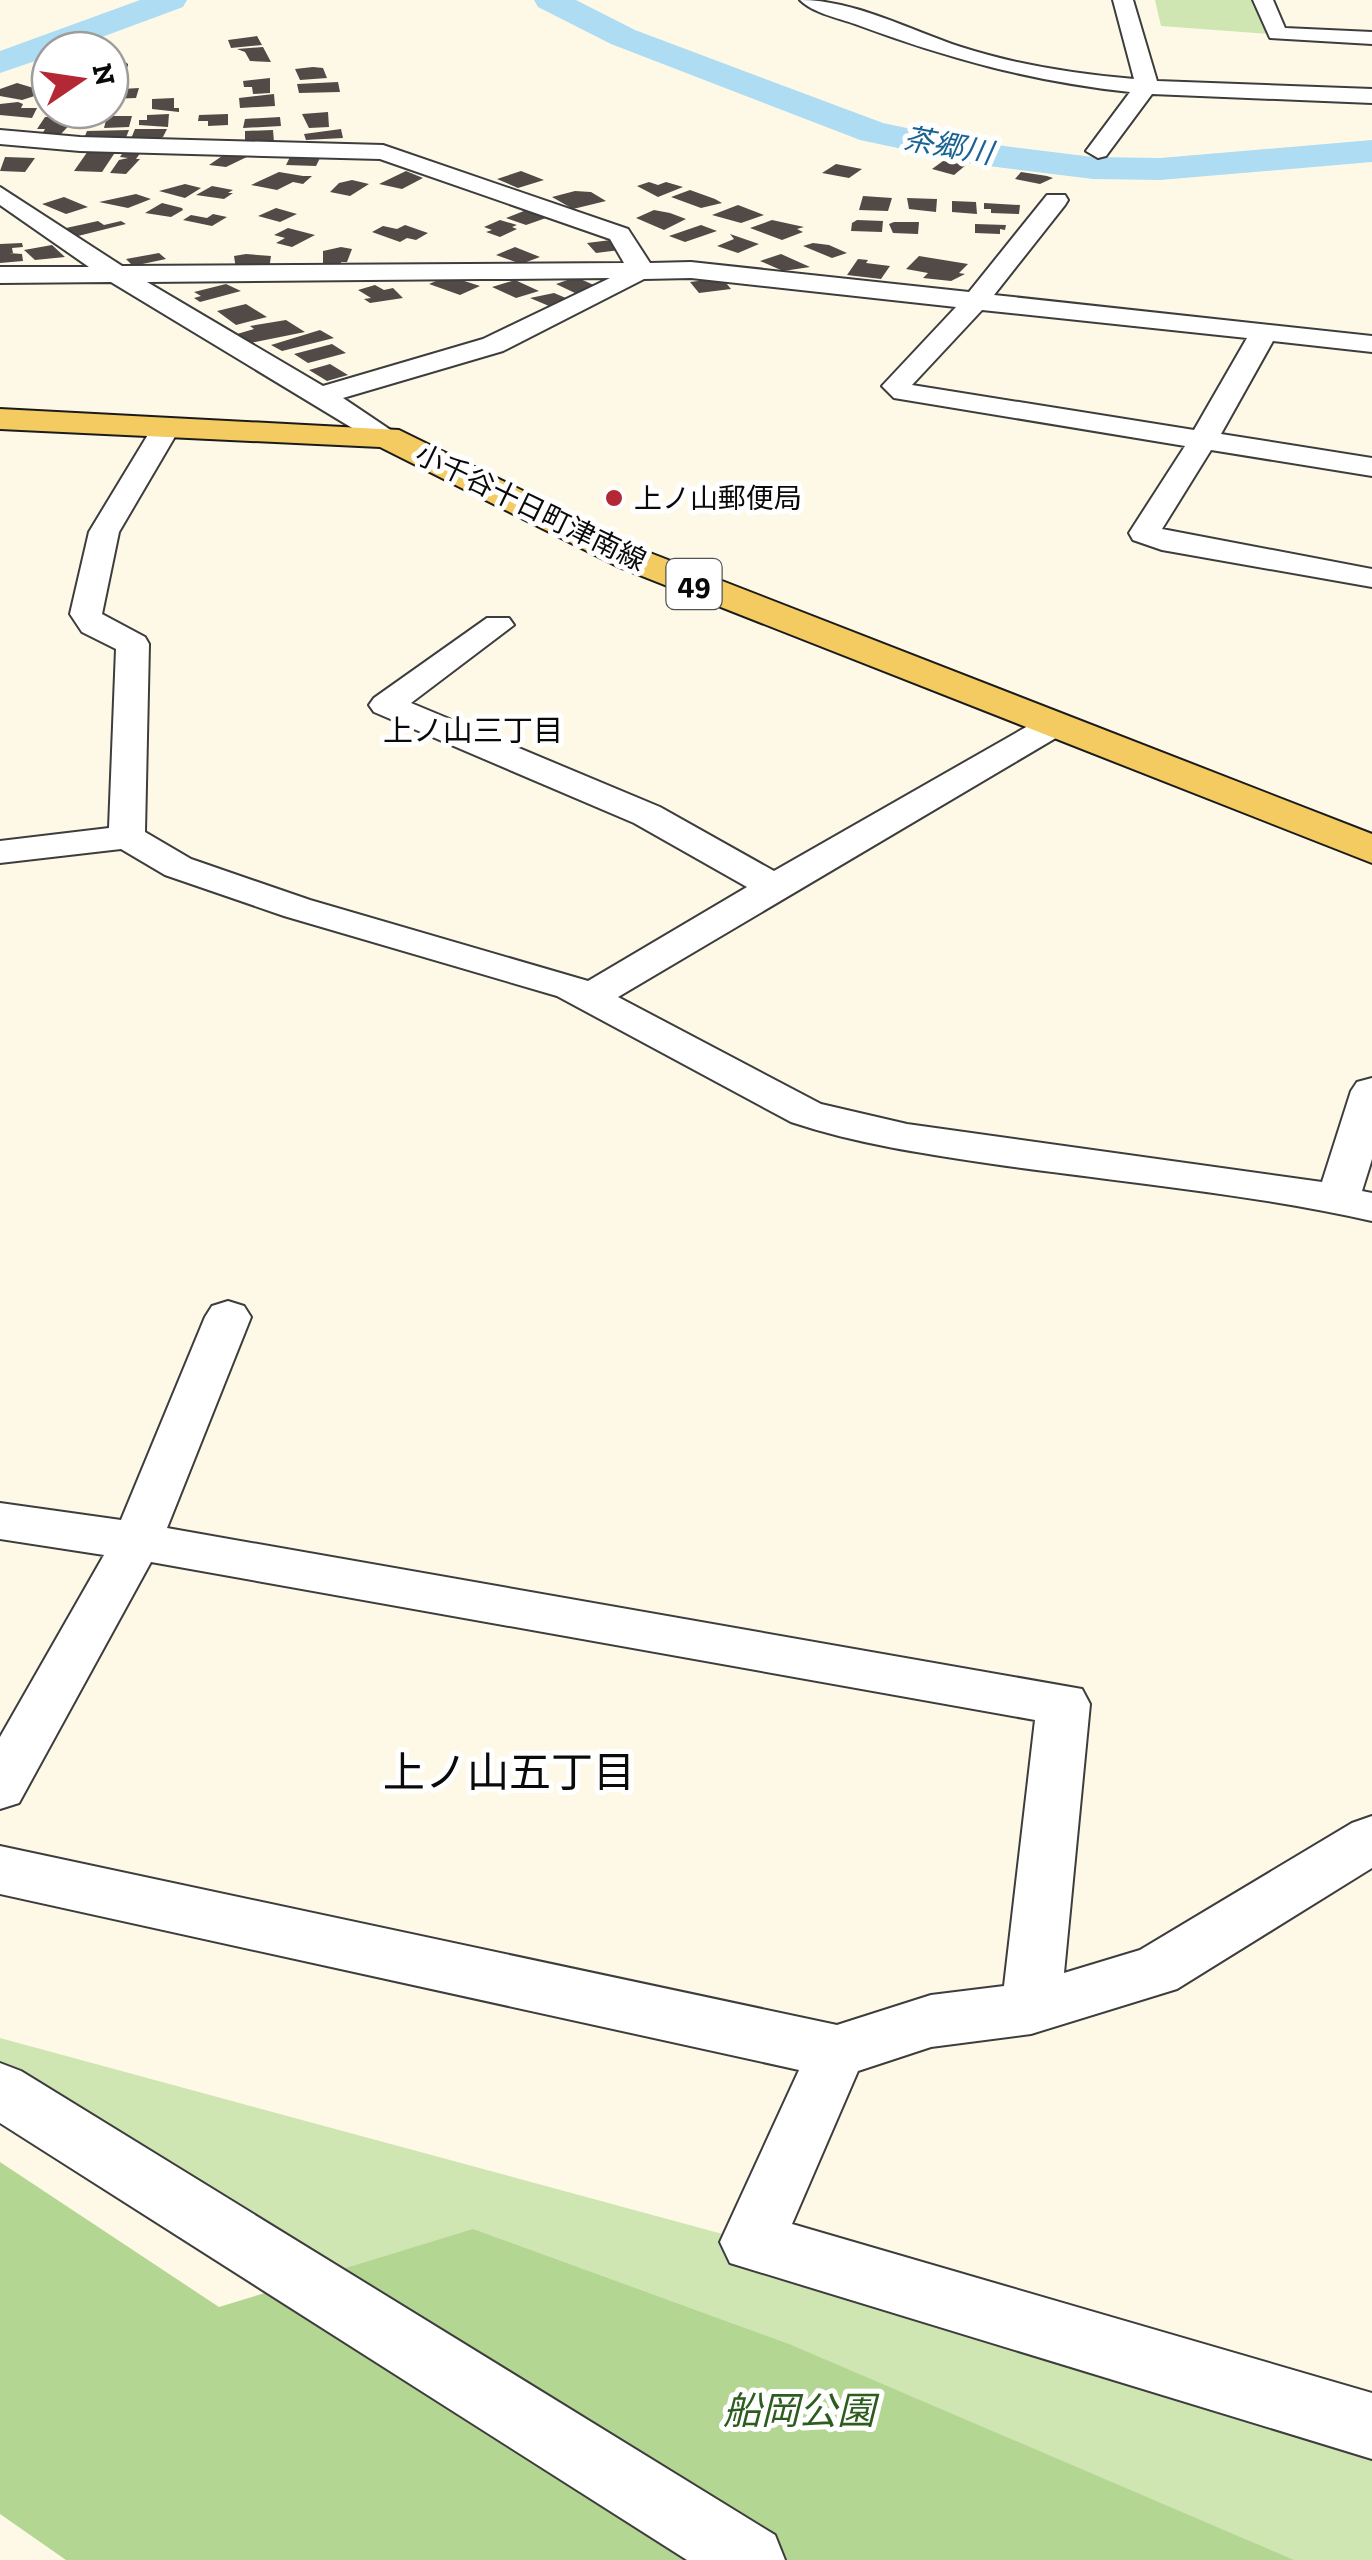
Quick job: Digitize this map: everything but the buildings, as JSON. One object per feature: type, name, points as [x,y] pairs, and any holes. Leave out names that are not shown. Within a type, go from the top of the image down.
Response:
[{"type":"main road","name":"小千谷十日町津南線","points":[[0,419],[387,437],[632,559],[1372,850]]},
{"type":"street","points":[[810,0],[965,57],[1052,76],[1146,85],[1372,96]]},
{"type":"street","points":[[1123,0],[1146,85]]},
{"type":"street","points":[[1263,0],[1278,34],[1372,38]]},
{"type":"street","points":[[1098,151],[1146,85]]},
{"type":"street","points":[[0,137],[84,135],[383,152],[618,234],[644,272]]},
{"type":"street","points":[[0,194],[118,276],[387,437]]},
{"type":"street","points":[[1056,200],[976,301],[896,386],[904,392],[1372,466]]},
{"type":"street","points":[[0,275],[691,270],[1372,344]]},
{"type":"street","points":[[320,396],[492,345],[644,272]]},
{"type":"street","points":[[1265,331],[1204,440],[1144,533],[1162,541],[1372,578]]},
{"type":"street","points":[[127,836],[134,644],[92,624],[86,614],[104,532],[166,428]]},
{"type":"street","points":[[498,625],[386,706],[646,815],[774,887]]},
{"type":"street","points":[[591,997],[1054,725]]},
{"type":"street","points":[[0,852],[127,836],[178,868],[591,997],[806,1112],[844,1127],[1029,1156],[1153,1168],[1355,1203],[1372,1090]]},
{"type":"street","points":[[0,1787],[137,1541],[228,1316]]},
{"type":"street","points":[[0,1521],[137,1541],[1063,1704],[1032,2008]]},
{"type":"street","points":[[0,1870],[837,2052],[931,2021],[1032,2008],[1156,1972],[1372,1839]]},
{"type":"street","points":[[837,2052],[752,2242],[1372,2426]]},
{"type":"street","points":[[0,2090],[750,2560]]},
{"type":"green space","points":[[1155,0],[1256,0],[1269,34],[1161,26]]},
{"type":"green space","name":"船岡公園","points":[[0,2038],[752,2242],[1372,2426],[1372,2560],[750,2560],[0,2078]]},
{"type":"green space","points":[[0,2162],[219,2307],[473,2229],[789,2344],[1294,2560],[66,2560],[0,2514]]},
{"type":"waterway","name":"茶郷川","points":[[0,63],[171,0]]},
{"type":"waterway","name":"茶郷川","points":[[550,0],[623,37],[873,132],[973,153],[1093,168],[1160,169],[1372,151]]},
{"type":"place","name":"上ノ山郵便局","points":[[614,498]]},
{"type":"district","name":"上ノ山三丁目","points":[[473,731]]},
{"type":"district","name":"上ノ山五丁目","points":[[509,1772]]}]
